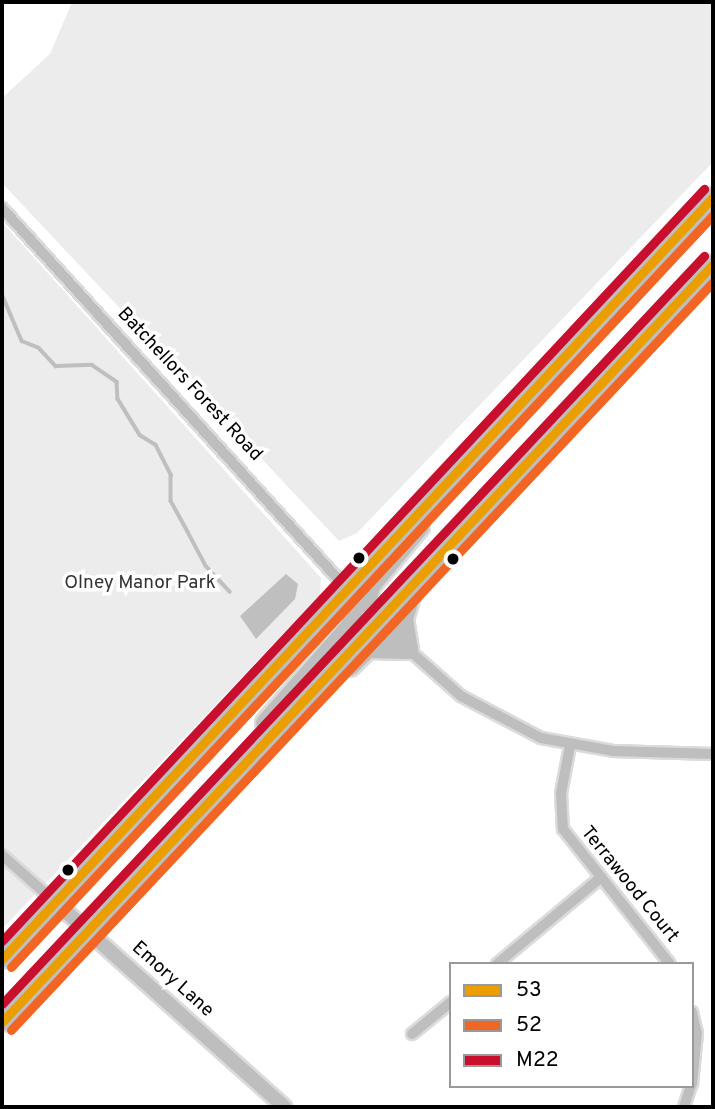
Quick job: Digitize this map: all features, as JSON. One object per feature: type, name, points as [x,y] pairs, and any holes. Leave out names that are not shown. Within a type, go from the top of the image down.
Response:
[{"type":"main road","points":[[2,959],[713,197]]},
{"type":"main road","points":[[2,1022],[713,264]]},
{"type":"main road","points":[[409,650],[377,621],[368,600],[371,586],[490,436]]},
{"type":"main road","points":[[409,650],[404,619],[418,577]]},
{"type":"main road","points":[[254,752],[258,732],[349,626],[354,610],[347,589]]},
{"type":"main road","points":[[299,704],[368,649],[409,650]]},
{"type":"street","name":"Batchellors Forest Road","points":[[2,208],[347,589]]},
{"type":"street","points":[[409,650],[485,712],[570,746],[713,752]]},
{"type":"street","name":"Terrawood Court","points":[[570,746],[561,793],[563,828],[599,879],[668,962]]},
{"type":"street","name":"Emory Lane","points":[[2,855],[284,1107]]},
{"type":"street","points":[[499,962],[599,879]]},
{"type":"street","points":[[412,1034],[449,1004]]},
{"type":"street","points":[[694,1020],[697,1033],[694,1064]]},
{"type":"street","points":[[684,1107],[691,1088]]},
{"type":"green space","points":[[72,2],[713,2],[713,162],[357,533],[339,541],[2,183],[2,98],[50,54]]},
{"type":"green space","name":"Olney Manor Park","points":[[2,222],[321,578],[320,595],[2,929]]},
{"type":"shaded area","points":[[286,574],[298,584],[295,599],[256,639],[240,616]]},
{"type":"waterway","points":[[2,294],[22,341],[39,348],[56,366],[92,365],[117,382],[118,399],[140,435],[156,445],[171,475],[171,501],[206,566],[230,592]]},
{"type":"transit line","name":"M22","points":[[2,941],[704,189]]},
{"type":"transit line","name":"53","points":[[2,959],[713,197]]},
{"type":"transit line","name":"52","points":[[11,967],[713,215]]},
{"type":"transit line","name":"M22","points":[[2,1004],[704,256]]},
{"type":"transit line","name":"53","points":[[2,1022],[713,264]]},
{"type":"transit line","name":"52","points":[[11,1030],[713,282]]}]
